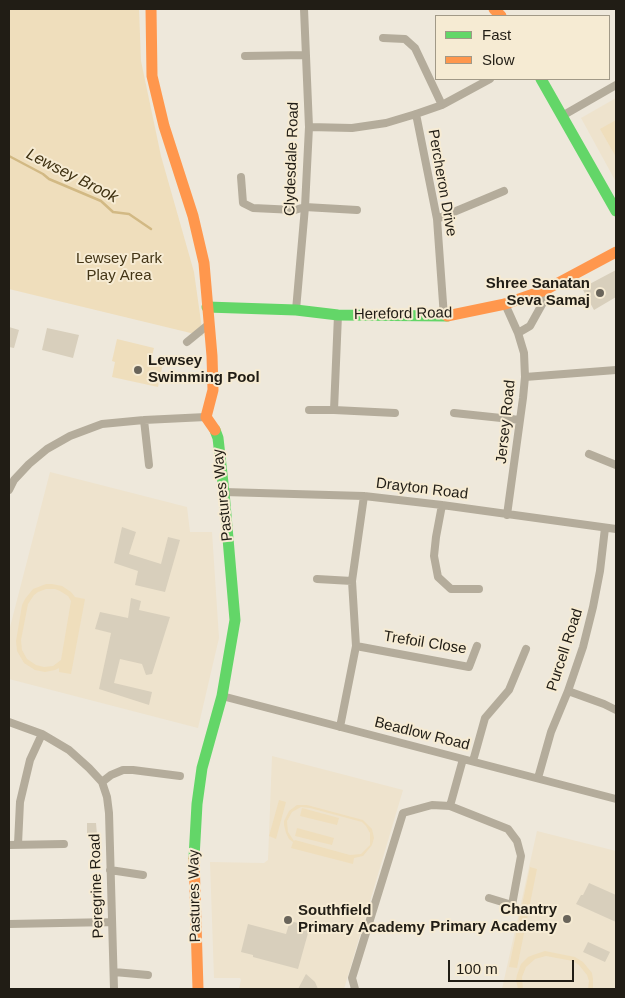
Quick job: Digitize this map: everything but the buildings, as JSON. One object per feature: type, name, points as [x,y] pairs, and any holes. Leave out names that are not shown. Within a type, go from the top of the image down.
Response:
[{"type":"street","points":[[9,490],[14,480],[29,464],[47,449],[70,436],[102,424],[206,416],[213,390],[204,263],[193,216],[164,126],[152,76],[151,9]]},
{"type":"street","name":"Clydesdale Road","points":[[296,310],[305,208],[309,127],[304,9]]},
{"type":"street","points":[[383,38],[405,39],[415,48],[442,104]]},
{"type":"street","points":[[245,56],[306,55]]},
{"type":"street","points":[[309,127],[352,128],[386,123],[442,104],[488,80]]},
{"type":"street","points":[[542,80],[616,211]]},
{"type":"street","points":[[562,116],[616,85]]},
{"type":"street","name":"Percheron Drive","points":[[416,114],[437,219],[444,316]]},
{"type":"street","points":[[241,177],[243,203],[253,208],[357,210]]},
{"type":"street","points":[[437,219],[504,191]]},
{"type":"street","name":"Hereford Road","points":[[207,307],[296,310],[338,315],[444,316],[505,304],[545,290],[616,252]]},
{"type":"street","points":[[518,333],[530,326],[545,299],[545,290]]},
{"type":"street","name":"Jersey Road","points":[[505,304],[518,333],[524,353],[525,377],[507,515]]},
{"type":"street","points":[[334,410],[338,315]]},
{"type":"street","points":[[187,342],[209,324]]},
{"type":"street","points":[[525,377],[616,370]]},
{"type":"street","points":[[309,410],[395,413]]},
{"type":"street","points":[[454,413],[520,420]]},
{"type":"street","name":"Pastures Way","points":[[198,989],[194,862],[196,811],[202,768],[222,696],[235,620],[218,438],[215,429],[206,416]]},
{"type":"street","points":[[144,420],[149,465]]},
{"type":"street","points":[[589,454],[616,465]]},
{"type":"street","name":"Drayton Road","points":[[224,492],[364,496],[442,504],[616,530]]},
{"type":"street","points":[[340,727],[356,646],[352,581],[364,496]]},
{"type":"street","points":[[442,504],[434,556],[438,577],[452,589],[479,589]]},
{"type":"street","name":"Purcell Road","points":[[538,778],[551,732],[583,647],[600,571],[605,528]]},
{"type":"street","points":[[317,579],[352,581]]},
{"type":"street","name":"Trefoil Close","points":[[356,646],[469,667],[477,646]]},
{"type":"street","points":[[473,761],[485,718],[509,690],[526,649]]},
{"type":"street","points":[[568,691],[616,710]]},
{"type":"street","name":"Beadlow Road","points":[[222,696],[616,798]]},
{"type":"street","points":[[9,722],[42,734],[69,750],[102,782],[123,770],[180,776]]},
{"type":"street","points":[[18,844],[20,802],[30,760],[42,734]]},
{"type":"street","points":[[450,806],[463,758]]},
{"type":"street","name":"Peregrine Road","points":[[102,782],[107,797],[108,813],[114,989]]},
{"type":"street","points":[[355,989],[352,978],[403,813],[432,805],[450,806],[508,829],[517,841],[521,856],[512,905],[489,898]]},
{"type":"street","points":[[9,845],[64,844]]},
{"type":"street","points":[[110,870],[144,875]]},
{"type":"street","points":[[9,924],[112,922]]},
{"type":"street","points":[[114,972],[148,976]]},
{"type":"shaded area","points":[[616,98],[616,182],[581,118]]},
{"type":"shaded area","points":[[50,472],[187,507],[190,532],[212,532],[219,638],[198,728],[9,679],[9,631]]},
{"type":"shaded area","name":"Southfield Primary Academy","points":[[272,756],[403,790],[344,989],[239,989],[240,978],[214,978],[210,862],[264,863],[268,860]]},
{"type":"shaded area","name":"Chantry Primary Academy","points":[[537,831],[616,851],[615,989],[502,989]]},
{"type":"green space","name":"Lewsey Park Play Area","points":[[9,9],[139,9],[141,61],[161,156],[194,272],[203,336],[9,289]]},
{"type":"green space","points":[[616,120],[616,157],[600,129]]},
{"type":"green space","name":"Lewsey Swimming Pool","points":[[117,339],[154,348],[151,360],[163,363],[158,387],[112,377],[115,362],[112,361]]},
{"type":"green space","points":[[46,584],[52,584],[62,586],[75,597],[85,599],[71,674],[59,672],[59,668],[45,672],[35,670],[24,663],[17,651],[16,641],[22,605],[33,589]],"holes":[[[46,589],[55,589],[68,596],[71,601],[61,660],[53,666],[44,667],[36,665],[27,659],[22,650],[21,640],[28,604],[38,592]]]},
{"type":"green space","points":[[279,800],[286,802],[276,839],[269,836]]},
{"type":"green space","points":[[297,805],[307,805],[363,820],[372,829],[374,838],[372,845],[363,856],[354,858],[353,864],[291,848],[293,842],[289,839],[284,825],[289,811]],"holes":[[[301,807],[362,822],[370,833],[370,845],[361,854],[350,855],[294,841],[288,832],[287,821],[292,812]]]},
{"type":"green space","points":[[302,808],[339,818],[337,825],[300,816]]},
{"type":"green space","points":[[297,828],[334,838],[332,845],[295,836]]},
{"type":"green space","points":[[530,867],[537,869],[517,968],[509,967]]},
{"type":"green space","points":[[545,951],[575,957],[583,962],[592,973],[593,989],[588,989],[589,981],[587,975],[579,965],[573,961],[546,956],[535,959],[526,967],[522,977],[523,989],[518,989],[516,980],[521,964],[528,957]]},
{"type":"waterway","name":"Lewsey Brook","points":[[9,156],[49,179],[101,201],[113,212],[129,214],[151,229]]},
{"type":"traffic: fast","points":[[542,80],[616,211]]},
{"type":"traffic: fast","points":[[207,307],[296,310],[338,315],[447,316]]},
{"type":"traffic: fast","points":[[194,858],[197,804],[202,768],[222,696],[235,620],[224,492],[218,438],[215,430]]},
{"type":"traffic: slow","points":[[151,9],[152,76],[164,126],[193,216],[204,263],[213,390],[206,417],[215,430]]},
{"type":"traffic: slow","points":[[494,9],[500,15]]},
{"type":"traffic: slow","points":[[447,316],[505,304],[545,290],[616,252]]},
{"type":"traffic: slow","points":[[194,858],[198,989]]},
{"type":"place","name":"Shree Sanatan Seva Samaj","points":[[600,293]]},
{"type":"place","name":"Lewsey Swimming Pool","points":[[138,370]]},
{"type":"place","name":"Chantry Primary Academy","points":[[567,919]]},
{"type":"place","name":"Southfield Primary Academy","points":[[288,920]]}]
